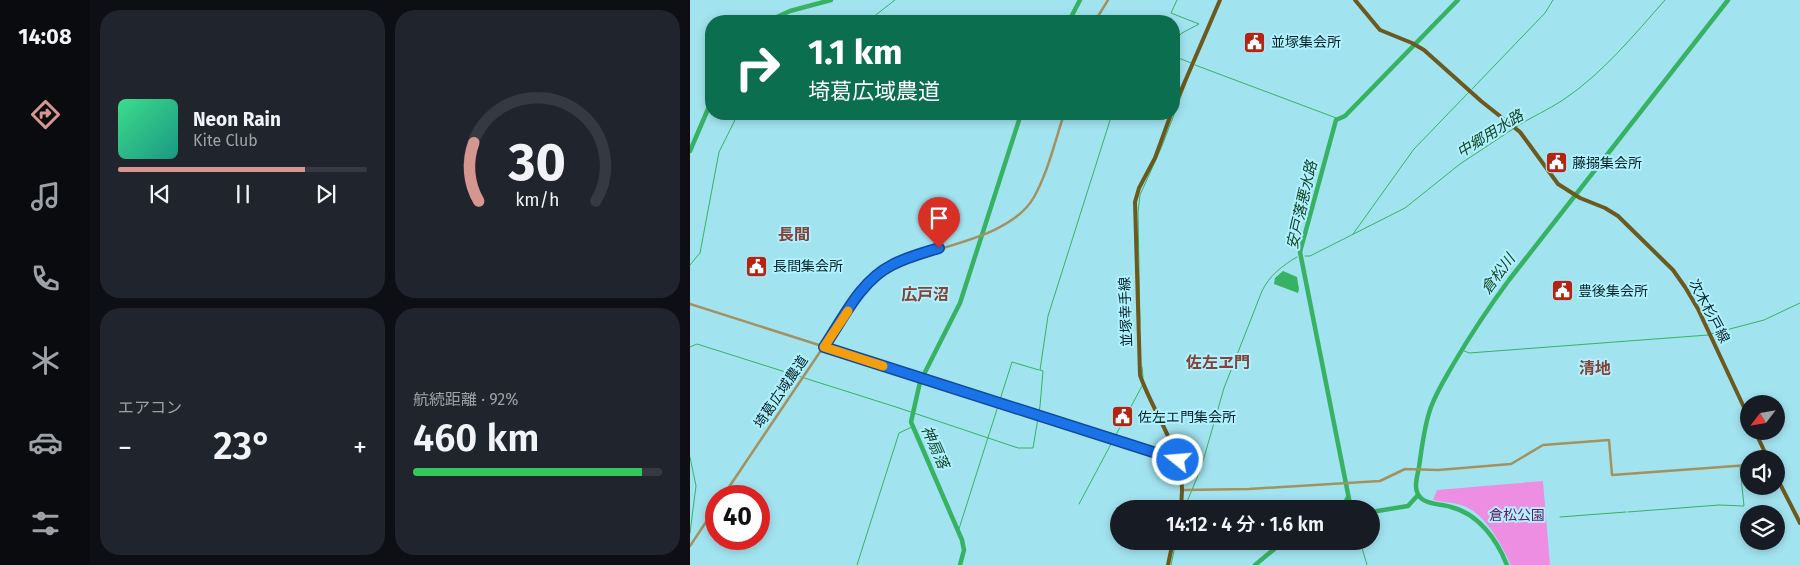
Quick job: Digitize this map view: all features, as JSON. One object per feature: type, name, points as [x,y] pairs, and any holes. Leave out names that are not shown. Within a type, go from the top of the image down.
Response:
[{"type":"main road","points":[[1180,93],[1220,0]]},
{"type":"main road","name":"次木杉戸線","points":[[1355,0],[1380,30],[1412,43],[1444,66],[1481,101],[1522,134],[1550,175],[1570,192],[1618,216],[1673,270],[1688,291],[1740,399]]},
{"type":"main road","name":"並塚幸手線","points":[[1169,120],[1155,158],[1136,198],[1135,243],[1140,375],[1178,460],[1183,490],[1181,500]]},
{"type":"main road","points":[[1785,493],[1800,522]]},
{"type":"main road","points":[[1168,565],[1171,550]]},
{"type":"street","points":[[1099,15],[1108,0]]},
{"type":"street","name":"埼葛広域農道","points":[[730,485],[864,288],[884,270],[910,257],[998,229],[1021,213],[1033,198],[1039,186],[1062,120]]},
{"type":"street","points":[[690,304],[1178,460]]},
{"type":"street","points":[[1183,490],[1249,489],[1380,480],[1405,469],[1438,470],[1507,464],[1520,460],[1544,445],[1610,440],[1612,475],[1740,466]]},
{"type":"street","points":[[690,546],[705,524]]},
{"type":"green space","name":"倉松公園","points":[[1543,481],[1550,565],[1511,565],[1491,530],[1478,514],[1461,505],[1433,500],[1437,490]]},
{"type":"shaded area","points":[[1283,271],[1297,277],[1298,293],[1274,284],[1275,278]]},
{"type":"waterway","points":[[781,15],[831,0]]},
{"type":"waterway","points":[[876,15],[895,0]]},
{"type":"waterway","name":"神扇落","points":[[1072,15],[1080,0]]},
{"type":"waterway","points":[[1176,15],[1171,13],[1177,0]]},
{"type":"waterway","name":"安戸落悪水路","points":[[1349,500],[1300,252],[1336,120],[1345,116],[1458,0]]},
{"type":"waterway","points":[[1472,89],[1545,13],[1553,0]]},
{"type":"waterway","name":"中郷用水路","points":[[1516,127],[1577,90],[1617,53],[1665,0]]},
{"type":"waterway","name":"倉松川","points":[[1507,565],[1498,546],[1486,529],[1478,522],[1461,510],[1425,501],[1417,492],[1416,480],[1431,407],[1460,352],[1509,280],[1728,0]]},
{"type":"waterway","points":[[1180,17],[1199,24],[1180,35]]},
{"type":"waterway","points":[[1180,58],[1191,63]]},
{"type":"waterway","points":[[1195,65],[1339,119]]},
{"type":"waterway","points":[[1180,99],[1186,83]]},
{"type":"waterway","points":[[1353,234],[1414,149],[1469,92]]},
{"type":"waterway","points":[[690,151],[705,116]]},
{"type":"waterway","points":[[690,265],[700,253],[719,152],[735,120]]},
{"type":"waterway","name":"神扇落","points":[[960,565],[964,550],[962,540],[911,422],[920,382],[960,303],[1019,120]]},
{"type":"waterway","points":[[690,347],[697,344],[1018,448],[1033,448],[1040,406],[1043,371],[1040,370],[1048,316],[1110,120]]},
{"type":"waterway","points":[[1140,323],[1138,212],[1140,195],[1172,120]]},
{"type":"waterway","name":"中郷用水路","points":[[1305,256],[1310,256],[1405,208],[1460,164],[1513,129]]},
{"type":"waterway","name":"中郷用水路","points":[[1188,500],[1201,468],[1224,388],[1262,291],[1268,280],[1277,271],[1297,257]]},
{"type":"waterway","points":[[1711,334],[1764,320],[1800,303]]},
{"type":"waterway","points":[[1462,350],[1469,353],[1708,335]]},
{"type":"waterway","points":[[958,532],[1012,362],[1039,370]]},
{"type":"waterway","points":[[1142,367],[1143,377]]},
{"type":"waterway","points":[[1079,504],[1142,386]]},
{"type":"waterway","points":[[857,565],[899,433],[912,427]]},
{"type":"waterway","points":[[690,457],[696,486],[690,533]]},
{"type":"waterway","points":[[1380,511],[1408,506],[1418,495]]},
{"type":"waterway","points":[[1628,512],[1719,505],[1744,506],[1743,495]]},
{"type":"waterway","points":[[1560,517],[1626,512]]},
{"type":"waterway","name":"中郷用水路","points":[[1171,565],[1174,550]]},
{"type":"waterway","name":"安戸落悪水路","points":[[1255,565],[1273,550]]},
{"type":"waterway","points":[[1363,550],[1367,565]]},
{"type":"slow traffic","points":[[848,311],[824,347],[883,366]]},
{"type":"place","name":"並塚集会所","points":[[1255,42]]},
{"type":"place","name":"藤搦集会所","points":[[1556,163]]},
{"type":"place","name":"長間集会所","points":[[757,266]]},
{"type":"place","name":"豊後集会所","points":[[1562,291]]},
{"type":"place","name":"佐左エ門集会所","points":[[1122,417]]},
{"type":"district","name":"長間","points":[[794,234]]},
{"type":"district","name":"広戸沼","points":[[925,294]]},
{"type":"district","name":"佐左ヱ門","points":[[1218,362]]},
{"type":"district","name":"清地","points":[[1595,368]]},
{"type":"route","points":[[939,248],[890,265],[870,281],[857,296],[824,347],[1178,460]]}]
